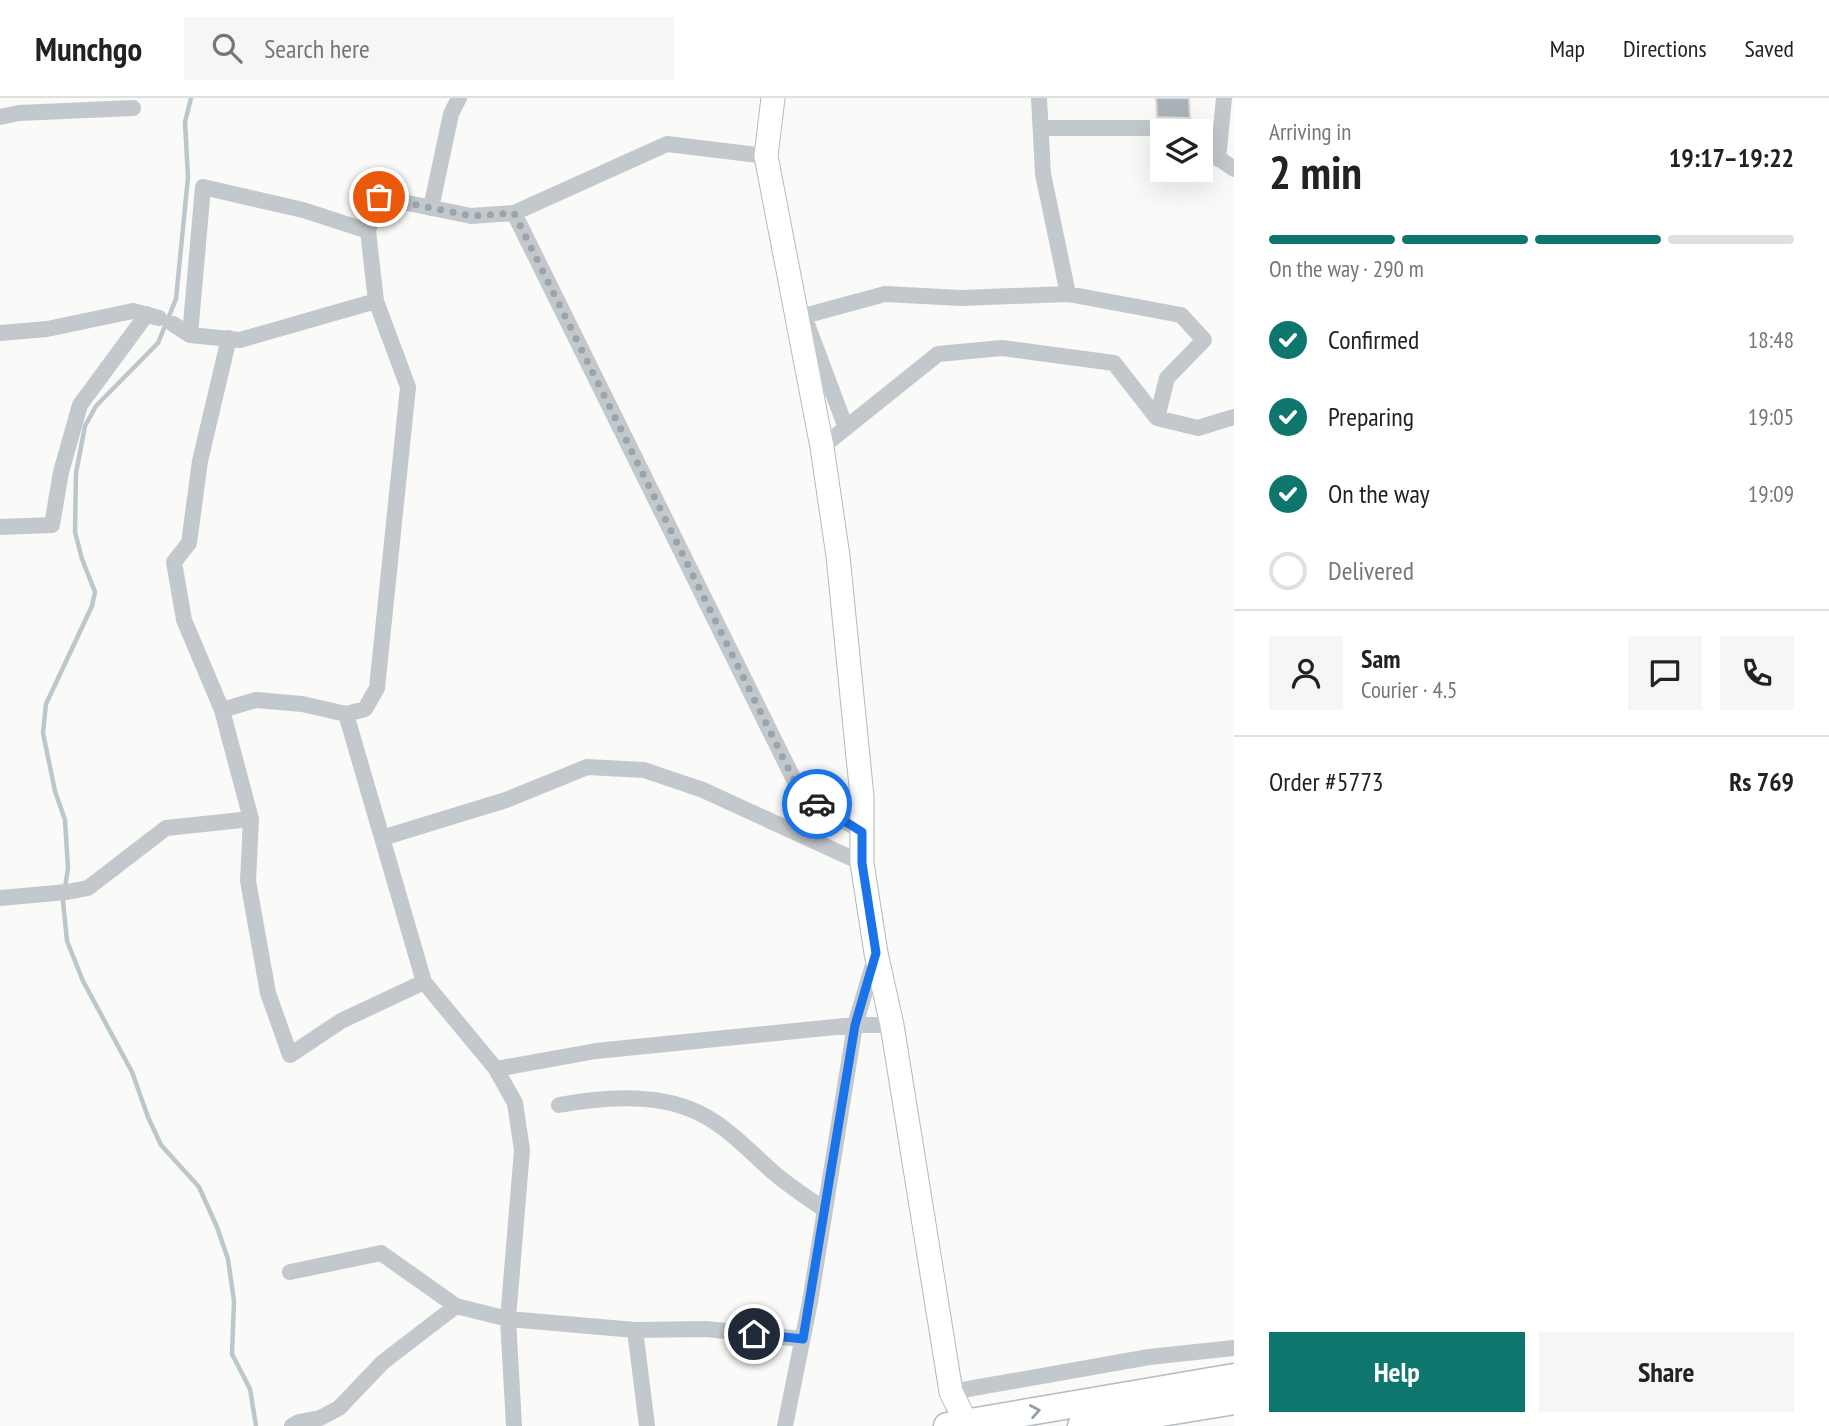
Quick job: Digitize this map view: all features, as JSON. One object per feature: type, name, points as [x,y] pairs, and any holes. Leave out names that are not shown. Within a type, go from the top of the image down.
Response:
[{"type":"main road","points":[[961,1425],[1234,1377]]},
{"type":"main road","points":[[1081,1426],[1157,1420],[1234,1401]]},
{"type":"street","points":[[431,208],[451,114],[459,98]]},
{"type":"street","points":[[772,98],[766,156],[822,447],[852,678],[862,797],[862,863],[876,953],[892,1025],[951,1392],[961,1425]]},
{"type":"street","points":[[1040,98],[1043,174],[1068,294]]},
{"type":"street","points":[[1218,159],[1224,98]]},
{"type":"street","points":[[0,117],[18,106],[133,108]]},
{"type":"street","points":[[1041,128],[1150,128]]},
{"type":"street","points":[[222,710],[256,700],[302,704],[346,714],[365,709],[377,688],[408,387],[376,301],[368,231],[379,197],[471,216],[514,213],[667,144],[766,156]]},
{"type":"street","points":[[1213,155],[1234,169]]},
{"type":"street","points":[[190,335],[203,187],[303,210],[368,231]]},
{"type":"street","points":[[514,213],[801,794],[862,832]]},
{"type":"street","points":[[846,428],[804,316],[884,295],[961,298],[1068,294],[1181,315],[1204,340],[1167,378],[1157,418]]},
{"type":"street","points":[[0,333],[47,329],[133,311],[160,318],[190,335],[240,340],[376,301]]},
{"type":"street","points":[[0,527],[52,525],[61,472],[80,405],[160,318]]},
{"type":"street","points":[[229,338],[200,461],[189,544],[174,562],[184,620],[222,710],[251,819],[248,881],[268,993],[290,1055],[341,1021],[424,982]]},
{"type":"street","points":[[822,447],[938,355],[1002,348],[1114,363],[1157,418],[1198,428],[1234,416]]},
{"type":"street","points":[[346,714],[424,982],[496,1069],[515,1103],[522,1150],[508,1319],[514,1426]]},
{"type":"street","points":[[382,838],[506,800],[587,767],[644,770],[703,790],[862,863]]},
{"type":"street","points":[[0,898],[88,888],[166,828],[251,819]]},
{"type":"street","points":[[785,1426],[803,1339],[855,1025],[876,953]]},
{"type":"street","points":[[496,1069],[596,1051],[855,1025],[892,1025]]},
{"type":"street","points":[[559,1105],[638,1099],[696,1111],[729,1130],[775,1174],[825,1210]]},
{"type":"street","points":[[290,1272],[381,1253],[456,1306],[508,1319],[635,1330],[706,1329],[803,1339]]},
{"type":"street","points":[[292,1426],[320,1418],[339,1408],[383,1362],[456,1306]]},
{"type":"street","points":[[635,1330],[647,1426]]},
{"type":"street","points":[[951,1392],[1149,1357],[1234,1348]]},
{"type":"building","points":[[1156,98],[1189,98],[1190,118],[1157,117]]},
{"type":"waterway","points":[[191,98],[185,122],[188,177],[176,299],[158,343],[96,406],[85,426],[76,473],[75,532],[95,592],[92,606],[46,704],[43,733],[55,791],[65,820],[68,868],[63,901],[67,941],[83,981],[132,1072],[161,1145],[199,1187],[217,1227],[228,1259],[234,1301],[232,1354],[250,1389],[256,1426]]},
{"type":"way so far","points":[[379,197],[471,216],[514,213],[801,794],[817,804]]},
{"type":"route","points":[[754,1334],[803,1339],[855,1025],[876,953],[862,863],[862,832],[817,804]]}]
